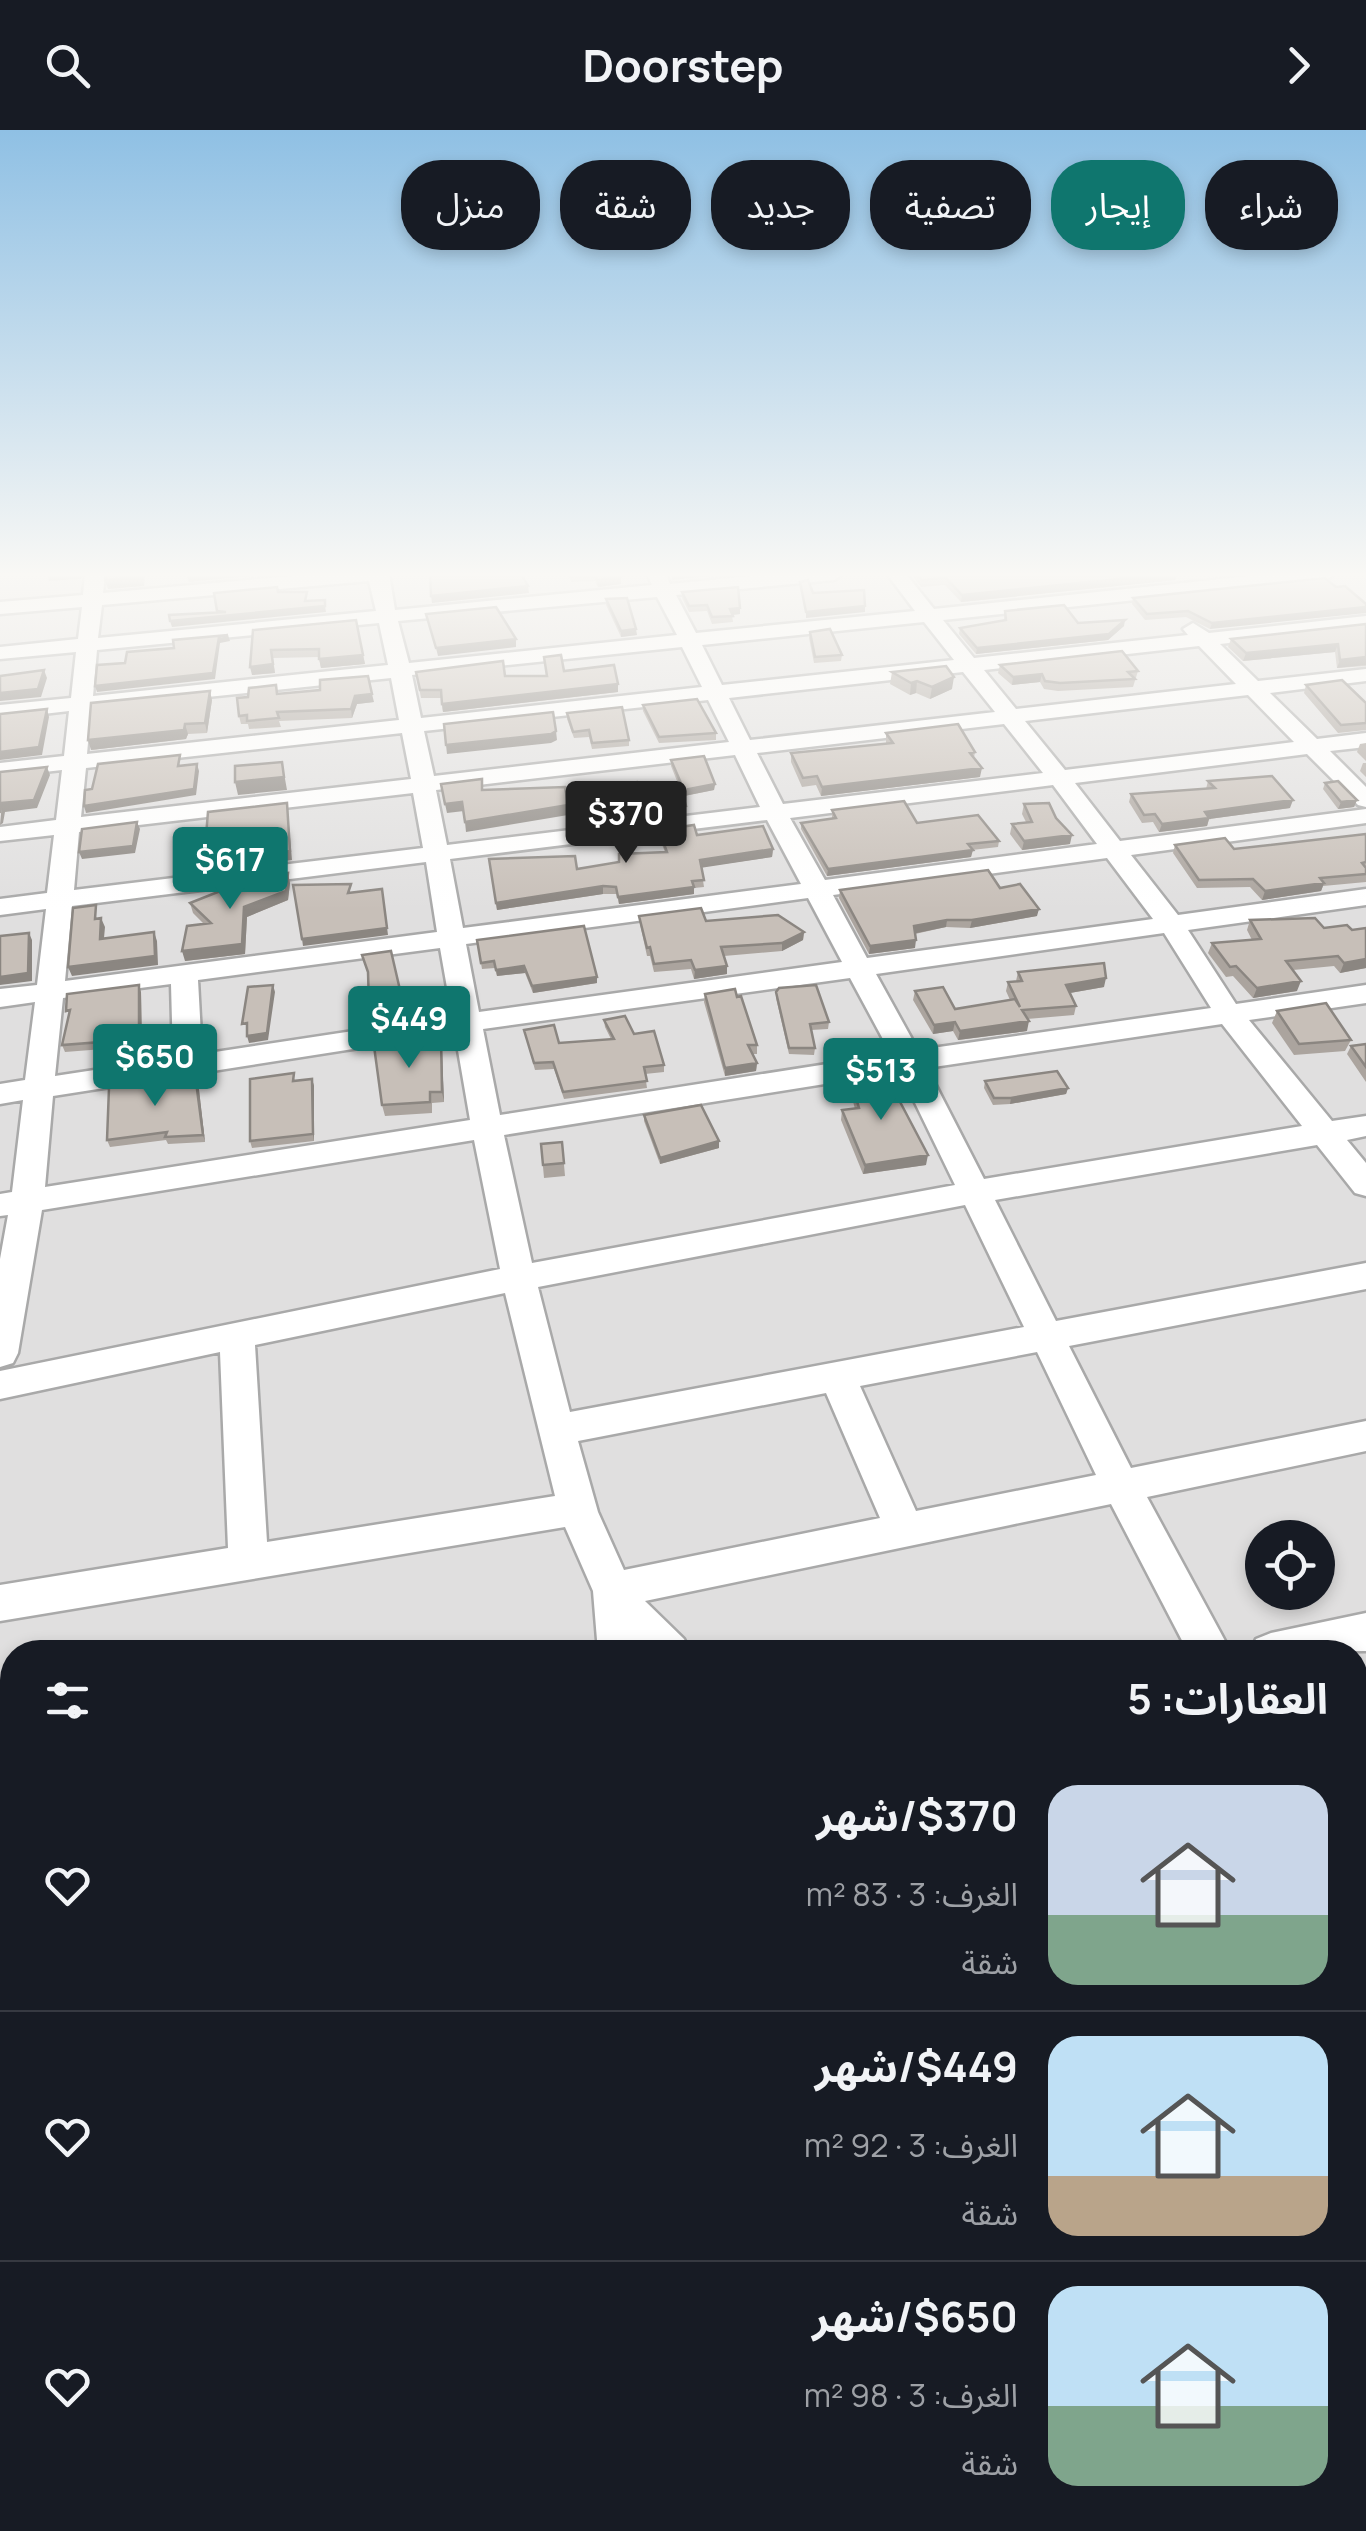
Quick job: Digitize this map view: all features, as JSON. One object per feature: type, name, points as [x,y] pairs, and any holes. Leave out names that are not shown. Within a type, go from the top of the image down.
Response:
[{"type":"street","points":[[0,1353],[14,1203],[40,1088],[82,686]]},
{"type":"street","points":[[0,712],[254,686]]},
{"type":"street","points":[[401,686],[454,940],[465,1023],[517,1280],[580,1508],[613,1590],[634,1619],[656,1640]]},
{"type":"street","points":[[712,686],[1204,1640]]},
{"type":"street","points":[[0,770],[785,686]]},
{"type":"street","points":[[986,686],[1171,924],[1228,1013],[1366,1185]]},
{"type":"street","points":[[1246,686],[1366,800]]},
{"type":"street","points":[[0,834],[1281,686]]},
{"type":"street","points":[[0,907],[1366,740]]},
{"type":"street","points":[[0,998],[1366,816]]},
{"type":"street","points":[[0,1094],[465,1023],[1366,897]]},
{"type":"street","points":[[184,974],[188,1065]]},
{"type":"street","points":[[14,1203],[908,1061],[1366,994]]},
{"type":"street","points":[[0,1385],[237,1334],[972,1191],[1366,1126]]},
{"type":"street","points":[[558,1430],[1366,1276]]},
{"type":"street","points":[[237,1334],[248,1562]]},
{"type":"street","points":[[838,1378],[904,1530]]},
{"type":"street","points":[[613,1590],[1366,1436]]},
{"type":"street","points":[[0,1603],[580,1508]]},
{"type":"street","points":[[613,1590],[618,1640]]},
{"type":"street","points":[[1328,1640],[1366,1632]]},
{"type":"shaded area","points":[[0,686],[1366,686],[1366,1640],[0,1640]]},
{"type":"building","points":[[0,686],[39,686],[38,689],[0,693]]},
{"type":"building","points":[[276,686],[277,694],[320,690],[320,686],[370,686],[372,694],[355,696],[351,709],[277,712],[279,718],[247,721],[247,715],[239,716],[237,698],[248,697],[249,688]]},
{"type":"building","points":[[419,686],[600,686],[442,704],[441,690],[420,690]]},
{"type":"building","points":[[1307,686],[1348,686],[1366,703],[1366,723],[1341,725]]},
{"type":"building","points":[[210,691],[205,723],[185,724],[184,730],[88,740],[91,703]]},
{"type":"building","points":[[697,699],[716,733],[659,737],[643,705]]},
{"type":"building","points":[[622,707],[629,740],[592,743],[589,730],[573,732],[567,713]]},
{"type":"building","points":[[47,709],[39,747],[0,752],[0,714]]},
{"type":"building","points":[[553,712],[556,731],[551,734],[446,745],[444,724]]},
{"type":"building","points":[[958,724],[975,752],[970,753],[982,768],[822,787],[817,776],[803,778],[791,753],[893,743],[886,733]]},
{"type":"building","points":[[180,755],[178,766],[197,764],[194,789],[84,806],[85,790],[92,789],[98,764]]},
{"type":"building","points":[[704,756],[715,784],[684,790],[671,760]]},
{"type":"building","points":[[282,762],[284,777],[235,782],[235,766]]},
{"type":"building","points":[[47,767],[34,800],[2,803],[0,813],[0,772]]},
{"type":"building","points":[[1272,776],[1293,800],[1205,812],[1209,818],[1162,824],[1155,814],[1144,815],[1131,794],[1215,788],[1208,781]]},
{"type":"building","points":[[482,779],[482,790],[565,787],[568,805],[465,822],[462,802],[445,804],[441,784]]},
{"type":"building","points":[[1338,781],[1357,800],[1341,802],[1325,783]]},
{"type":"building","points":[[637,782],[639,790],[680,786],[686,806],[603,816],[593,787]]},
{"type":"building","points":[[904,801],[917,823],[978,815],[999,841],[968,844],[973,850],[828,869],[801,823],[836,818],[832,810]]},
{"type":"building","points":[[287,803],[290,851],[241,857],[241,831],[206,836],[208,812]]},
{"type":"building","points":[[1049,803],[1056,818],[1072,835],[1024,841],[1012,824],[1032,822],[1024,804]]},
{"type":"building","points":[[137,822],[133,846],[79,852],[82,829]]},
{"type":"building","points":[[694,825],[697,835],[763,826],[773,849],[700,860],[704,880],[692,881],[694,887],[618,897],[616,887],[603,886],[496,903],[489,859],[575,856],[577,869],[619,862],[619,854],[667,852],[659,830]]},
{"type":"building","points":[[1366,834],[1366,862],[1362,863],[1366,874],[1320,878],[1324,883],[1265,891],[1253,879],[1199,880],[1175,845],[1225,838],[1234,849]]},
{"type":"building","points":[[988,870],[1000,888],[1020,884],[1039,909],[914,926],[916,940],[870,946],[840,890]]},
{"type":"building","points":[[288,873],[286,891],[244,907],[242,944],[182,951],[187,926],[211,923],[190,903],[258,876]]},
{"type":"building","points":[[351,884],[348,893],[382,889],[387,928],[302,939],[293,885]]},
{"type":"building","points":[[96,905],[95,919],[101,918],[100,939],[154,932],[155,956],[68,967],[73,908]]},
{"type":"building","points":[[701,908],[706,921],[778,915],[804,932],[782,943],[721,947],[727,966],[695,970],[691,960],[654,964],[639,916]]},
{"type":"building","points":[[1315,918],[1324,928],[1366,928],[1366,959],[1344,963],[1338,956],[1286,961],[1301,981],[1257,988],[1236,966],[1230,967],[1212,943],[1261,939],[1250,920]]},
{"type":"building","points":[[584,926],[597,977],[532,986],[524,966],[496,970],[494,961],[481,963],[477,940]]},
{"type":"building","points":[[29,933],[28,973],[0,977],[0,936]]},
{"type":"building","points":[[391,951],[403,1003],[369,1006],[368,972],[362,955]]},
{"type":"building","points":[[1104,963],[1106,978],[1066,985],[1076,1006],[1022,1010],[1029,1021],[960,1031],[955,1022],[934,1025],[915,991],[943,987],[955,1009],[1015,999],[1020,1007],[1008,982],[1022,981],[1018,972]]},
{"type":"building","points":[[139,985],[139,1039],[62,1045],[70,1010],[66,1011],[67,994]]},
{"type":"building","points":[[273,985],[267,1033],[247,1036],[247,1023],[242,1024],[248,987]]},
{"type":"building","points":[[816,985],[829,1022],[810,1024],[815,1048],[789,1048],[776,992],[779,988]]},
{"type":"building","points":[[735,989],[737,997],[741,996],[757,1045],[748,1045],[757,1063],[725,1068],[705,994]]},
{"type":"building","points":[[1326,1003],[1351,1040],[1299,1044],[1277,1011]]},
{"type":"building","points":[[625,1016],[634,1034],[654,1031],[664,1065],[644,1067],[647,1081],[563,1092],[553,1062],[534,1063],[524,1030],[554,1025],[559,1043],[614,1039],[604,1020]]},
{"type":"building","points":[[441,1038],[442,1092],[430,1092],[430,1102],[382,1105],[374,1046]]},
{"type":"building","points":[[1366,1044],[1366,1067],[1351,1046]]},
{"type":"building","points":[[880,1070],[887,1075],[891,1099],[898,1098],[928,1155],[865,1165],[842,1110],[859,1108],[851,1081],[866,1079],[864,1072]]},
{"type":"building","points":[[1057,1071],[1068,1088],[1011,1098],[994,1098],[985,1081]]},
{"type":"building","points":[[294,1073],[293,1081],[312,1079],[313,1134],[250,1141],[250,1079]]},
{"type":"building","points":[[195,1074],[203,1135],[165,1137],[167,1132],[107,1140],[109,1088]]},
{"type":"building","points":[[701,1105],[719,1141],[660,1158],[644,1115]]},
{"type":"building","points":[[562,1142],[564,1163],[543,1165],[541,1144]]}]
